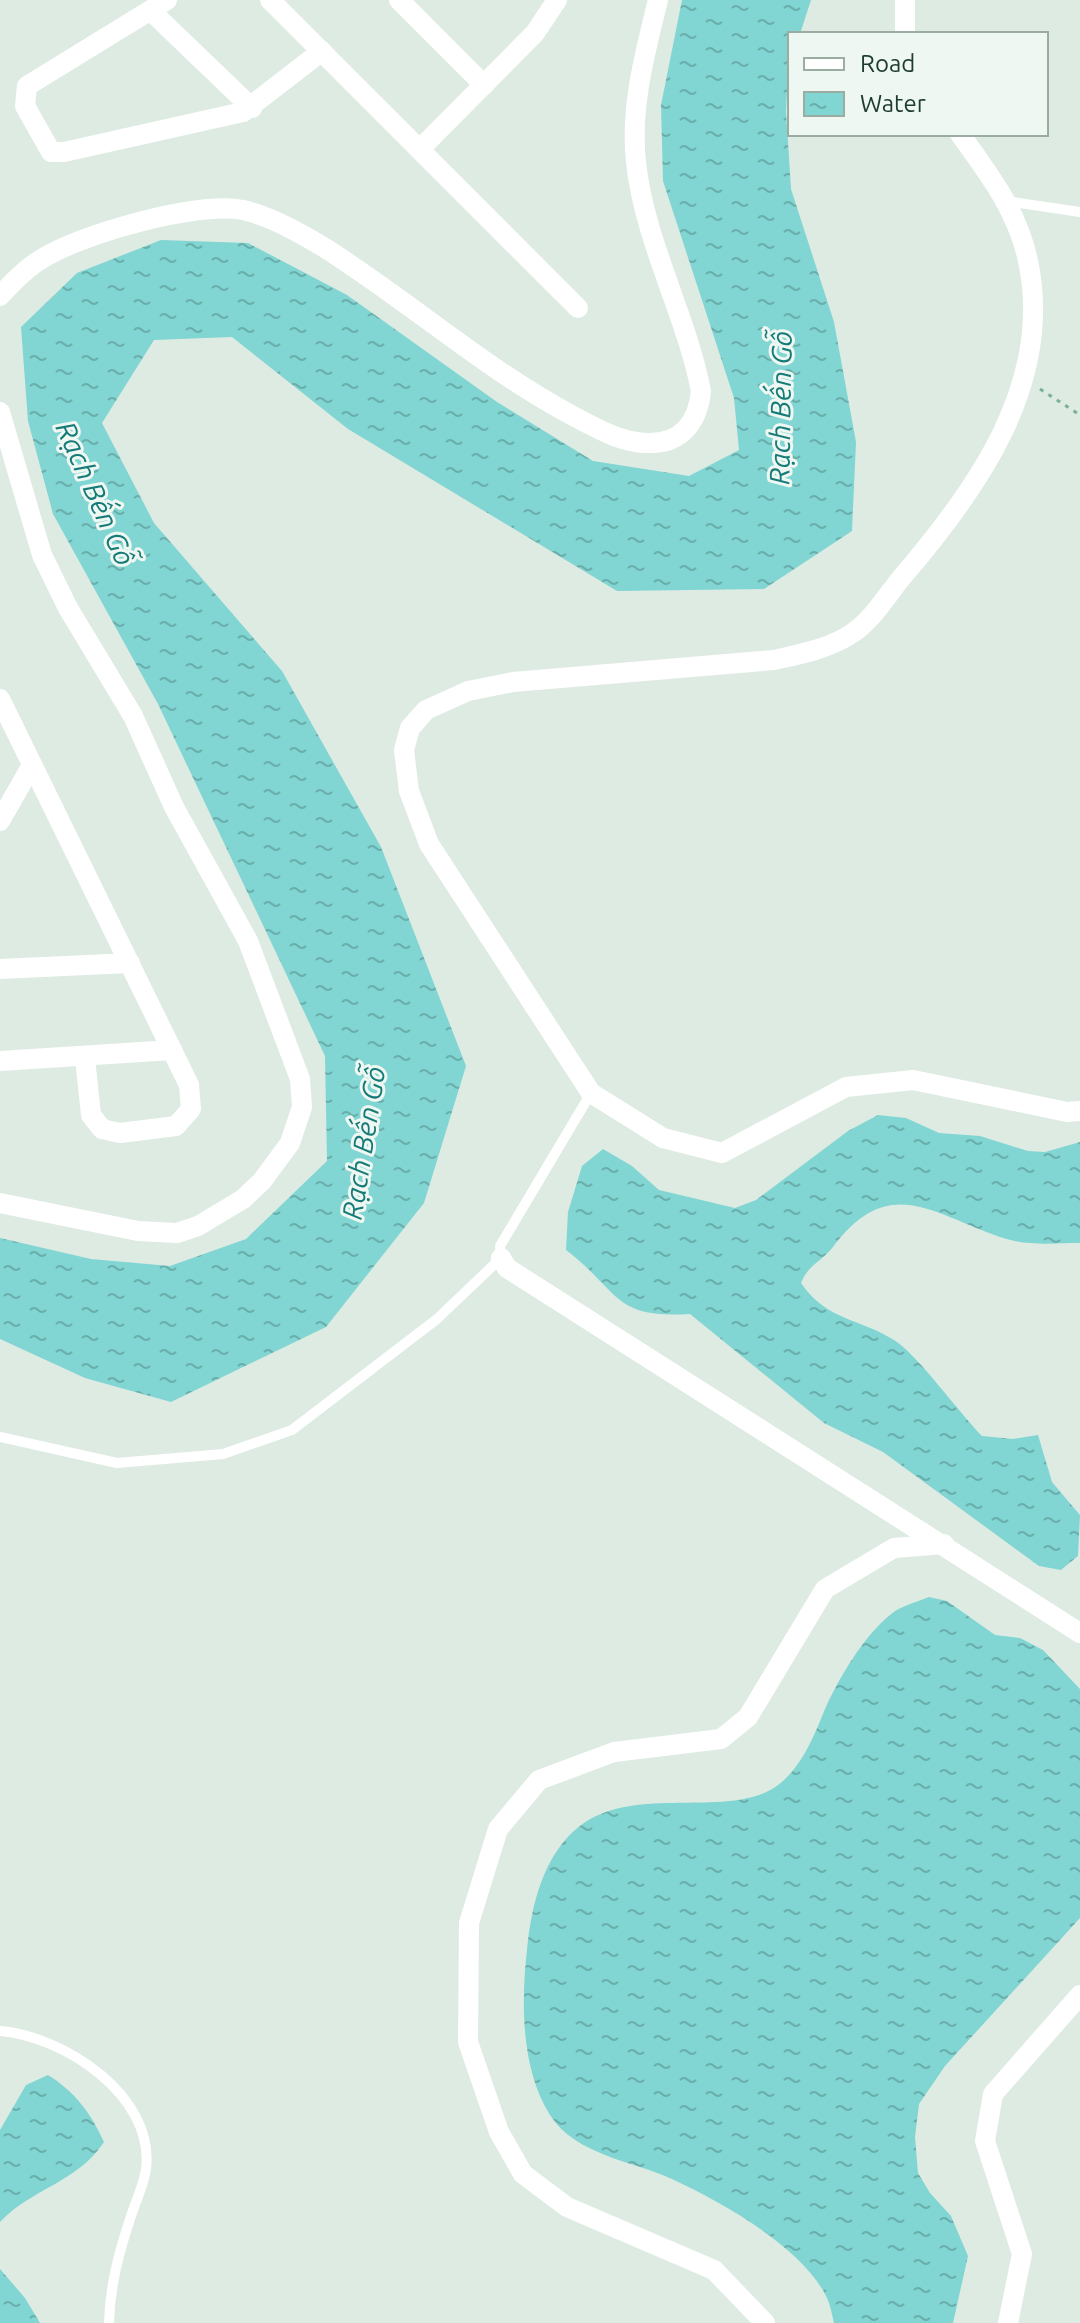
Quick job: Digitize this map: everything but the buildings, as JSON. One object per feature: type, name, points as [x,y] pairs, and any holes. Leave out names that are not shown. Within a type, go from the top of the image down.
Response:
[{"type":"street","points":[[270,0],[578,308]]},
{"type":"street","points":[[399,0],[484,85]]},
{"type":"street","points":[[420,149],[535,33],[557,0]]},
{"type":"street","points":[[0,296],[41,259],[70,245],[186,211],[241,210],[266,217],[326,249],[527,392],[608,434],[650,444],[680,436],[699,410],[701,391],[644,202],[636,163],[639,81],[658,0]]},
{"type":"street","points":[[905,0],[905,32]]},
{"type":"street","points":[[252,108],[159,6],[27,86],[25,106],[46,147],[51,152],[64,152],[252,108],[322,51]]},
{"type":"street","points":[[961,136],[1006,201],[1020,230],[1029,264],[1033,339],[1025,377],[1012,414],[982,470],[940,533],[855,632],[816,650],[774,660],[513,682],[468,691],[426,710],[410,728],[404,750],[409,791],[429,844],[591,1093],[663,1138],[722,1153],[846,1087],[913,1080],[1067,1112],[1080,1111]]},
{"type":"street","points":[[0,412],[42,555],[68,608],[133,716],[181,820],[248,941],[300,1079],[302,1107],[290,1143],[262,1181],[243,1199],[198,1226],[177,1233],[138,1231],[0,1203]]},
{"type":"street","points":[[0,699],[172,1050],[192,1098],[185,1120],[176,1126],[120,1133],[102,1129],[91,1115],[85,1058]]},
{"type":"street","points":[[0,821],[32,765]]},
{"type":"street","points":[[0,969],[130,963]]},
{"type":"street","points":[[0,1061],[85,1058],[172,1050]]},
{"type":"street","points":[[501,1258],[507,1268],[1080,1633]]},
{"type":"street","points":[[765,2323],[714,2270],[567,2207],[523,2174],[499,2132],[468,2042],[469,1923],[498,1829],[539,1780],[614,1752],[721,1739],[748,1717],[825,1589],[894,1548],[944,1544]]},
{"type":"street","points":[[1008,2323],[1022,2254],[985,2141],[993,2094],[1080,1995]]},
{"type":"lane","points":[[1006,201],[1080,212]]},
{"type":"lane","points":[[0,1437],[117,1463],[223,1454],[292,1430],[437,1319],[501,1258],[500,1246],[591,1093]]},
{"type":"lane","points":[[0,2031],[28,2033],[64,2049],[96,2070],[116,2088],[143,2138],[146,2169],[111,2283],[109,2323]]},
{"type":"path","points":[[1025,377],[1055,401],[1080,415]]},
{"type":"water","name":"Rạch Bến Gỗ","points":[[682,0],[811,0],[801,32],[788,32],[786,111],[791,189],[834,322],[856,442],[852,531],[764,589],[617,591],[348,429],[232,337],[154,340],[102,423],[154,523],[282,671],[381,847],[466,1066],[424,1203],[326,1327],[171,1402],[85,1378],[0,1339],[0,1238],[91,1259],[170,1266],[246,1239],[327,1161],[325,1056],[158,704],[53,514],[28,421],[21,327],[77,273],[161,240],[248,243],[347,295],[497,402],[593,461],[689,476],[739,450],[734,398],[663,181],[661,105]]},
{"type":"water","points":[[878,1115],[906,1118],[939,1133],[980,1136],[1028,1151],[1045,1152],[1080,1142],[1080,1243],[1024,1243],[916,1206],[895,1205],[875,1210],[854,1223],[811,1267],[801,1283],[833,1312],[881,1333],[903,1347],[982,1436],[1013,1439],[1038,1435],[1052,1482],[1080,1515],[1078,1556],[1061,1570],[1039,1566],[883,1452],[824,1423],[690,1314],[645,1312],[631,1307],[566,1250],[568,1212],[582,1166],[603,1149],[632,1166],[659,1190],[735,1208],[756,1200],[848,1131]]},
{"type":"water","points":[[929,1597],[947,1601],[995,1635],[1020,1638],[1043,1650],[1080,1689],[1080,1918],[945,2066],[919,2104],[915,2137],[918,2173],[930,2193],[951,2216],[968,2256],[953,2323],[834,2323],[827,2297],[813,2276],[778,2242],[735,2213],[672,2179],[589,2148],[561,2128],[550,2115],[533,2077],[525,2035],[524,1992],[529,1933],[536,1899],[548,1866],[567,1838],[580,1826],[603,1813],[628,1807],[735,1801],[778,1785],[801,1760],[837,1684],[870,1635],[894,1612]]},
{"type":"water","points":[[48,2075],[81,2104],[104,2142],[81,2167],[26,2201],[0,2222],[0,2130],[26,2085]]},
{"type":"water","points":[[0,2269],[25,2298],[40,2323],[0,2323]]}]
